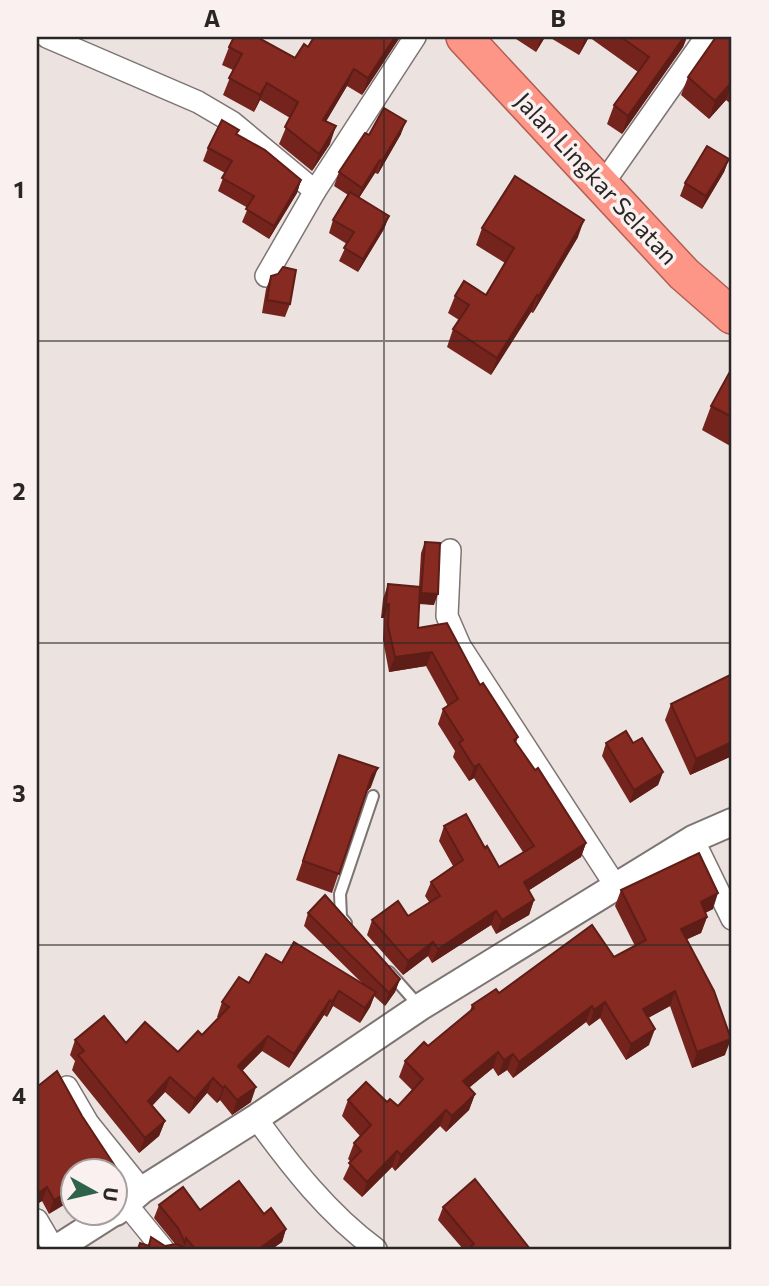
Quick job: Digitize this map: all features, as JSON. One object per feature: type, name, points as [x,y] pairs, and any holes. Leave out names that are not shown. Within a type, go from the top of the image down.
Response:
[{"type":"highway","name":"Jalan Lingkar Selatan","points":[[464,37],[684,274],[732,316]]},
{"type":"street","points":[[47,37],[198,102],[232,122],[315,191]]},
{"type":"street","points":[[266,276],[315,191],[415,37]]},
{"type":"street","points":[[602,185],[706,37]]},
{"type":"street","points":[[450,550],[447,616],[460,646],[615,885]]},
{"type":"street","points":[[130,1202],[420,1007],[615,885],[693,839],[732,822]]},
{"type":"street","points":[[693,839],[732,919]]},
{"type":"street","points":[[68,1087],[103,1156]]},
{"type":"street","points":[[256,1118],[288,1162],[338,1217],[376,1249]]},
{"type":"street","points":[[130,1211],[163,1249]]},
{"type":"street","points":[[37,1220],[55,1249],[92,1226]]},
{"type":"lane","points":[[350,928],[341,917],[340,894],[373,796]]},
{"type":"lane","points":[[377,959],[420,1007]]},
{"type":"building","points":[[234,37],[257,37],[295,58],[304,44],[308,47],[314,37],[395,37],[368,78],[354,69],[323,120],[336,126],[319,154],[285,127],[298,102],[267,83],[260,95],[229,78],[242,54],[229,47]]},
{"type":"building","points":[[621,37],[684,37],[628,116],[614,105],[649,57]]},
{"type":"building","points":[[716,37],[732,37],[732,82],[715,101],[688,77]]},
{"type":"building","points":[[384,108],[406,121],[362,188],[339,172],[365,133],[369,135]]},
{"type":"building","points":[[222,120],[239,130],[236,134],[265,150],[301,180],[274,226],[246,209],[254,196],[222,178],[232,161],[208,148]]},
{"type":"building","points":[[707,146],[729,159],[706,196],[685,183]]},
{"type":"building","points":[[515,176],[584,220],[539,296],[537,295],[497,358],[453,329],[469,305],[455,296],[464,281],[486,295],[514,248],[482,228]]},
{"type":"building","points":[[350,192],[389,216],[363,259],[344,248],[354,232],[333,220]]},
{"type":"building","points":[[283,267],[296,270],[290,304],[267,300],[271,276],[278,274]]},
{"type":"building","points":[[732,368],[732,417],[711,406]]},
{"type":"building","points":[[425,542],[440,543],[438,594],[421,593]]},
{"type":"building","points":[[388,584],[420,587],[418,628],[447,623],[480,685],[483,683],[518,737],[514,740],[535,770],[538,768],[586,843],[524,882],[534,900],[502,920],[496,911],[438,949],[433,942],[408,961],[372,920],[398,901],[408,916],[440,896],[431,882],[463,860],[444,826],[466,814],[499,867],[534,846],[479,764],[474,767],[459,743],[463,740],[443,709],[458,699],[432,652],[395,657],[388,626]]},
{"type":"building","points":[[732,674],[732,742],[696,759],[671,704]]},
{"type":"building","points":[[626,731],[633,743],[642,738],[663,772],[634,790],[606,743]]},
{"type":"building","points":[[339,755],[378,768],[372,775],[339,874],[303,861]]},
{"type":"building","points":[[699,853],[718,893],[701,902],[707,917],[681,929],[714,991],[731,1039],[697,1052],[675,991],[643,1009],[655,1029],[631,1044],[605,1002],[594,1010],[592,1006],[519,1062],[513,1054],[504,1060],[498,1052],[463,1081],[475,1094],[452,1116],[446,1110],[401,1155],[397,1151],[367,1182],[349,1163],[361,1151],[354,1143],[371,1125],[348,1100],[366,1082],[387,1102],[390,1099],[398,1106],[423,1079],[405,1061],[424,1042],[428,1046],[474,1008],[472,1005],[496,989],[499,993],[592,925],[614,957],[646,940],[621,890]]},
{"type":"building","points":[[325,895],[400,979],[389,993],[308,913]]},
{"type":"building","points":[[294,942],[376,992],[365,1008],[339,991],[294,1054],[268,1036],[238,1066],[256,1087],[237,1100],[225,1086],[223,1088],[213,1078],[195,1099],[170,1077],[148,1101],[165,1121],[145,1138],[78,1055],[84,1051],[75,1040],[104,1016],[126,1043],[145,1022],[178,1052],[198,1031],[202,1035],[229,1007],[222,1002],[239,977],[249,983],[266,954],[282,963]]},
{"type":"building","points":[[57,1071],[108,1156],[60,1156],[60,1196],[54,1200],[47,1187],[37,1194],[37,1087]]},
{"type":"building","points":[[475,1179],[530,1249],[474,1249],[471,1246],[474,1244],[443,1207]]},
{"type":"building","points":[[239,1181],[264,1214],[271,1208],[286,1229],[259,1249],[195,1249],[186,1238],[185,1243],[178,1228],[159,1205],[183,1187],[200,1210]]},
{"type":"building","points":[[151,1237],[165,1246],[176,1244],[184,1247],[138,1249],[140,1243],[149,1246]]}]
